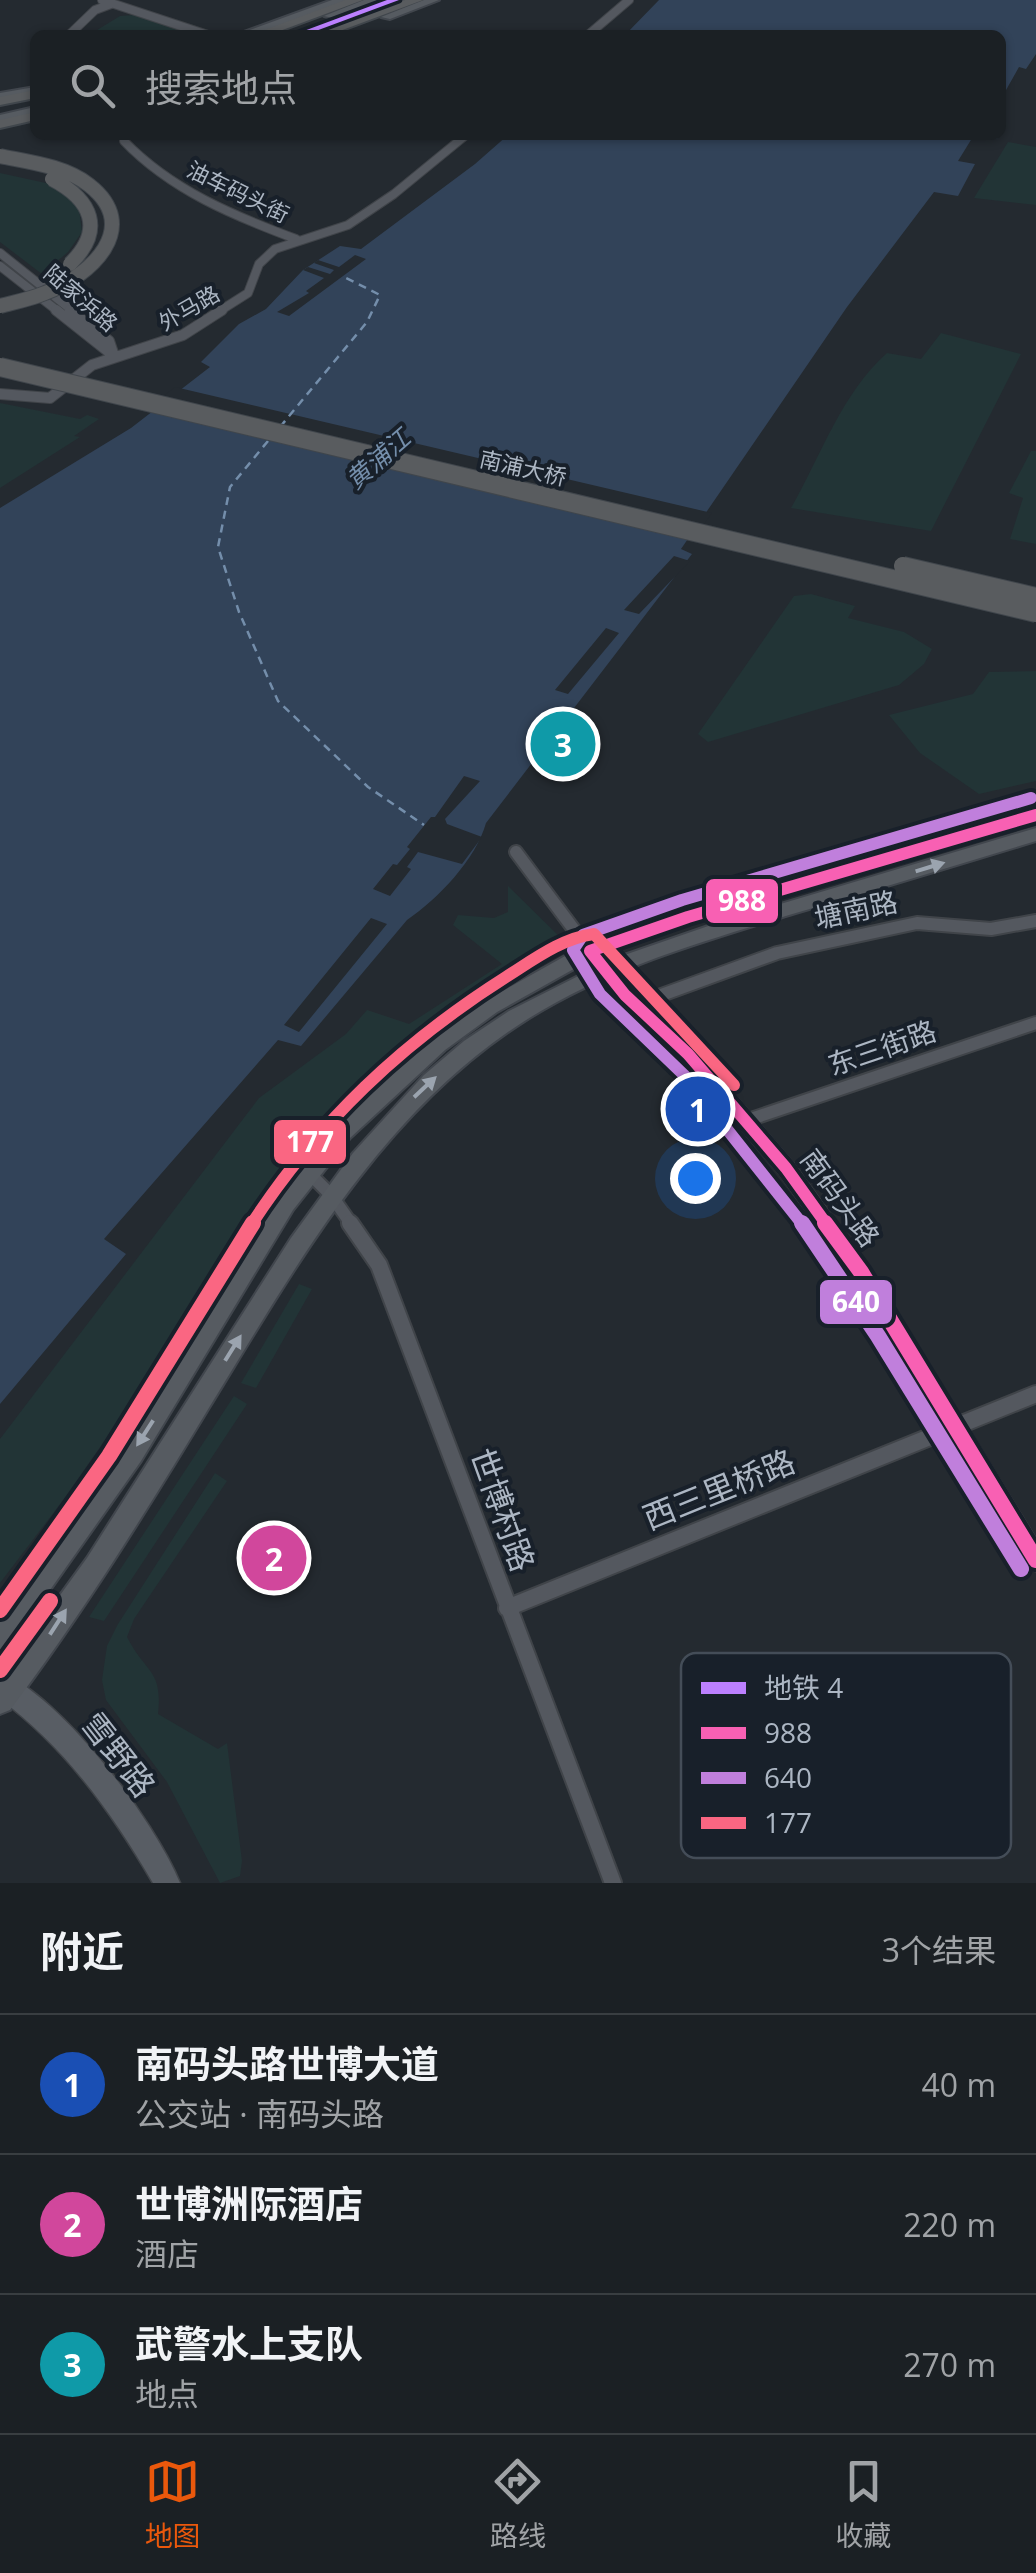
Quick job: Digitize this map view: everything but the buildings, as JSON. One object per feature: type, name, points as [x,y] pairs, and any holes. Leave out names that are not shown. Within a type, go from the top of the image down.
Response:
[{"type":"highway","points":[[271,30],[358,0]]},
{"type":"highway","points":[[331,30],[416,0]]},
{"type":"highway","points":[[0,103],[30,94]]},
{"type":"highway","points":[[0,124],[30,117]]},
{"type":"highway","points":[[0,162],[67,187],[91,212],[94,226],[88,246],[74,261],[0,300]]},
{"type":"highway","points":[[0,162],[44,164],[90,183],[113,207],[115,224],[104,252],[85,270],[38,296],[0,300]]},
{"type":"highway","name":"南浦大桥","points":[[0,356],[1036,597]]},
{"type":"highway","name":"南浦大桥","points":[[0,367],[1036,614]]},
{"type":"main road","points":[[256,30],[342,0]]},
{"type":"main road","points":[[289,30],[374,0]]},
{"type":"main road","points":[[315,30],[400,0]]},
{"type":"main road","points":[[351,30],[434,0]]},
{"type":"main road","points":[[0,103],[30,103]]},
{"type":"main road","points":[[0,1639],[140,1440],[263,1238],[309,1173],[342,1132],[438,1044],[490,1006],[688,917],[1036,815]]},
{"type":"main road","points":[[3,1691],[159,1468],[331,1194],[420,1090],[472,1046],[597,961],[721,929],[1036,834]]},
{"type":"street","points":[[102,0],[192,30]]},
{"type":"street","points":[[612,0],[628,1]]},
{"type":"street","points":[[594,30],[628,1]]},
{"type":"street","points":[[73,30],[95,10],[111,4]]},
{"type":"street","name":"油车码头街","points":[[124,140],[138,156],[181,185],[296,240]]},
{"type":"street","name":"外马路","points":[[0,394],[50,398],[92,366],[167,342],[248,293],[251,273],[271,252],[296,240],[344,228],[384,202],[460,140]]},
{"type":"street","name":"陆家浜路","points":[[0,253],[108,342],[114,356]]},
{"type":"street","name":"陆家浜路","points":[[0,266],[114,356]]},
{"type":"street","points":[[516,852],[597,961]]},
{"type":"street","name":"塘南路","points":[[634,1005],[759,959],[883,930],[928,922],[990,929],[1036,920]]},
{"type":"street","name":"南码头路","points":[[597,961],[634,1005],[688,1054],[786,1168],[861,1272],[1036,1560]]},
{"type":"street","name":"东三街路","points":[[745,1121],[1036,1023]]},
{"type":"street","name":"世博村路","points":[[309,1173],[331,1194],[379,1265],[614,1883]]},
{"type":"street","name":"西三里桥路","points":[[507,1608],[1036,1394]]},
{"type":"street","name":"雪野路","points":[[3,1691],[67,1736],[124,1812],[167,1883]]},
{"type":"shaded area","points":[[134,15],[184,30],[97,30],[120,16]]},
{"type":"shaded area","points":[[1008,142],[1036,147],[1036,205],[974,198]]},
{"type":"shaded area","points":[[0,173],[55,185],[78,201],[82,232],[68,252],[42,274],[0,242]]},
{"type":"shaded area","points":[[941,333],[1021,354],[931,531],[791,508],[844,406],[871,369],[887,353],[921,359]]},
{"type":"shaded area","points":[[0,403],[80,419],[87,415],[99,419],[74,436],[80,437],[0,488]]},
{"type":"shaded area","points":[[1031,451],[1036,451],[1036,544],[1010,539],[1023,498],[1009,493]]},
{"type":"shaded area","points":[[811,594],[855,606],[848,618],[904,632],[932,649],[924,664],[899,685],[708,742],[698,734],[794,596]]},
{"type":"shaded area","points":[[1036,671],[1036,781],[979,794],[920,753],[889,715],[973,694],[989,672]]},
{"type":"shaded area","points":[[508,886],[565,942],[435,1018],[338,1102],[67,1495],[0,1583],[0,1439],[259,1098],[346,1034],[367,1010],[409,1024],[502,964],[453,925],[458,915],[494,918],[508,912]]},
{"type":"shaded area","points":[[299,1284],[312,1289],[256,1388],[241,1383]]},
{"type":"shaded area","points":[[234,1396],[247,1404],[104,1621],[89,1617]]},
{"type":"shaded area","points":[[215,1473],[227,1481],[134,1619],[127,1637],[155,1679],[158,1714],[218,1749],[227,1743],[242,1861],[240,1876],[220,1883],[167,1782],[106,1700],[102,1680],[107,1646],[118,1624]]},
{"type":"water","points":[[659,0],[1036,0],[1036,54],[1026,69],[1019,67],[1006,90],[1006,30],[630,30]]},
{"type":"water","name":"黄浦江","points":[[502,140],[971,140],[958,161],[975,164],[958,196],[934,192],[847,307],[681,549],[692,554],[486,823],[465,864],[443,890],[407,920],[301,1046],[278,1040],[104,1239],[126,1254],[0,1404],[0,508],[131,428],[210,367],[201,362],[239,324],[266,309],[303,270],[340,246],[361,249]]},
{"type":"pier","points":[[355,255],[366,259],[289,316],[277,312],[309,293],[306,291],[324,278],[303,270],[308,267],[330,274],[334,270],[314,263],[318,260],[339,267]]},
{"type":"pier","points":[[175,387],[712,513],[693,540],[147,409]]},
{"type":"pier","points":[[674,556],[690,561],[639,614],[624,610]]},
{"type":"pier","points":[[606,628],[619,633],[568,694],[555,690]]},
{"type":"pier","points":[[464,776],[480,781],[445,819],[447,824],[482,837],[462,864],[418,852],[407,867],[411,869],[390,896],[373,889],[410,849],[407,847],[435,817]]},
{"type":"pier","points":[[371,918],[387,924],[299,1032],[284,1025]]},
{"type":"ferry route","points":[[280,427],[367,322],[380,295],[342,276]]},
{"type":"ferry route","points":[[268,441],[230,487],[218,547],[239,612],[278,701],[368,787],[424,825]]},
{"type":"metro line","name":"4","points":[[311,30],[395,0]]},
{"type":"transit line","name":"640","points":[[1021,1569],[915,1393],[802,1223],[684,1075],[600,994],[578,964],[573,950],[583,935],[682,900],[1031,798]]},
{"type":"transit line","name":"988","points":[[1036,815],[688,917],[590,951],[625,995],[688,1054],[786,1168],[861,1272],[1036,1560]]},
{"type":"transit line","name":"177","points":[[0,1610],[109,1456],[244,1235],[307,1146],[370,1079],[458,1008],[549,951],[594,934],[734,1085]]},
{"type":"transit line","name":"177","points":[[0,1670],[50,1601]]},
{"type":"place","name":"武警水上支队","points":[[563,744]]},
{"type":"place","name":"南码头路世博大道","points":[[698,1109]]},
{"type":"place","name":"世博洲际酒店","points":[[274,1558]]}]
